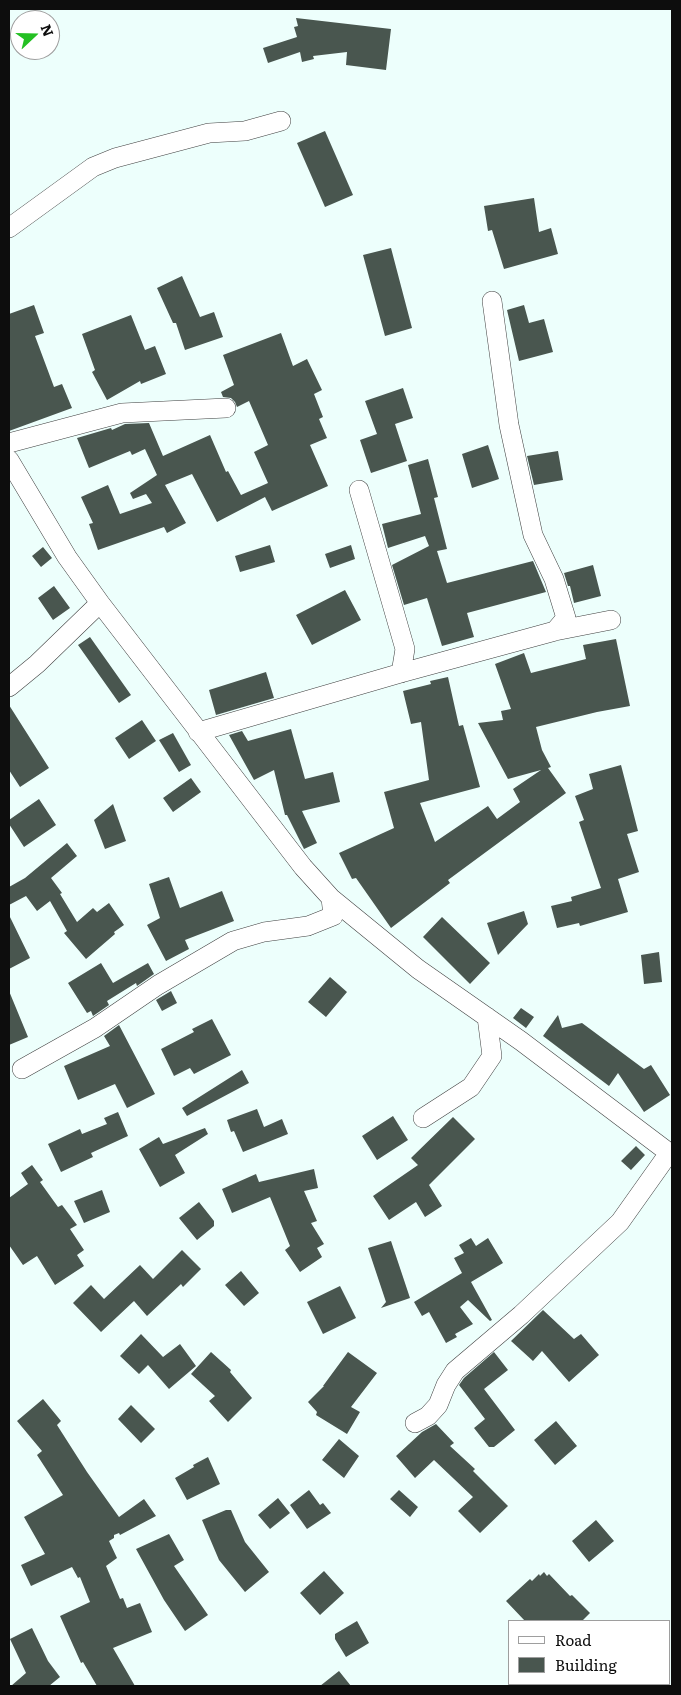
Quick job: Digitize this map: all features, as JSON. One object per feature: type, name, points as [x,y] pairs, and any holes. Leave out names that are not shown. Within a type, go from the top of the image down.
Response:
[{"type":"street","points":[[9,228],[93,167],[115,158],[209,133],[245,131],[282,121]]},
{"type":"street","points":[[492,301],[509,425],[533,534],[554,579],[566,618],[555,631]]},
{"type":"street","points":[[9,443],[122,413],[226,408]]},
{"type":"street","points":[[9,460],[68,557],[100,603],[303,867],[331,898],[418,969],[521,1041],[671,1154],[620,1222],[521,1315],[455,1371],[446,1385],[438,1405],[428,1416],[415,1423]]},
{"type":"street","points":[[359,490],[405,649],[401,673]]},
{"type":"street","points":[[9,687],[38,664],[100,603]]},
{"type":"street","points":[[198,732],[401,673],[555,631],[611,620]]},
{"type":"street","points":[[22,1069],[95,1028],[158,985],[233,941],[264,932],[308,926],[333,916],[331,898]]},
{"type":"street","points":[[423,1118],[471,1088],[492,1056],[487,1017]]},
{"type":"building","points":[[296,18],[391,29],[386,70],[346,65],[347,52],[313,56],[314,59],[302,62],[300,52],[268,63],[263,48],[297,37],[294,27],[298,26]]},
{"type":"building","points":[[325,131],[353,195],[325,207],[297,143]]},
{"type":"building","points":[[534,198],[539,232],[551,228],[558,254],[504,269],[492,230],[488,231],[484,206]]},
{"type":"building","points":[[391,248],[412,328],[385,336],[363,255]]},
{"type":"building","points":[[182,276],[200,317],[214,312],[223,337],[185,350],[176,323],[173,323],[157,288]]},
{"type":"building","points":[[34,305],[44,333],[35,336],[54,387],[62,384],[72,408],[9,431],[9,314]]},
{"type":"building","points":[[524,305],[529,323],[544,319],[553,352],[519,361],[507,310]]},
{"type":"building","points":[[131,315],[145,350],[155,346],[166,374],[141,384],[140,381],[107,400],[92,372],[95,370],[82,334]]},
{"type":"building","points":[[281,333],[293,366],[307,359],[322,390],[314,394],[323,417],[319,419],[327,438],[310,445],[328,486],[272,511],[265,497],[217,522],[192,474],[165,485],[186,523],[167,533],[164,527],[98,550],[89,524],[93,523],[81,497],[108,485],[120,514],[152,503],[146,494],[133,499],[130,493],[157,475],[145,449],[132,455],[130,451],[89,468],[77,438],[111,428],[112,430],[125,424],[149,423],[163,456],[210,435],[226,472],[228,471],[241,495],[268,483],[254,452],[268,445],[249,401],[237,407],[231,398],[223,397],[221,392],[234,385],[223,355]]},
{"type":"building","points":[[403,388],[413,418],[395,424],[407,461],[371,473],[360,440],[377,434],[365,401]]},
{"type":"building","points":[[488,445],[499,479],[472,488],[462,454]]},
{"type":"building","points":[[558,451],[563,480],[534,485],[527,456]]},
{"type":"building","points":[[428,459],[438,497],[434,498],[447,549],[437,551],[447,583],[533,561],[546,592],[467,613],[474,637],[442,646],[427,598],[404,605],[392,565],[429,546],[425,536],[388,548],[382,524],[421,514],[408,465]]},
{"type":"building","points":[[270,545],[275,562],[240,572],[235,556]]},
{"type":"building","points":[[351,545],[355,559],[330,568],[325,554]]},
{"type":"building","points":[[43,547],[52,558],[41,567],[32,556]]},
{"type":"building","points":[[593,565],[601,596],[574,603],[570,586],[568,586],[564,573]]},
{"type":"building","points":[[54,586],[70,608],[53,620],[38,598]]},
{"type":"building","points":[[345,590],[361,620],[312,645],[296,615]]},
{"type":"building","points":[[90,637],[131,695],[119,703],[78,645]]},
{"type":"building","points":[[616,639],[630,706],[536,727],[542,750],[551,767],[548,768],[566,793],[448,880],[450,883],[391,928],[356,878],[352,879],[339,853],[394,828],[384,792],[429,780],[421,722],[411,724],[403,691],[431,684],[430,681],[448,677],[459,726],[463,725],[480,787],[420,803],[435,842],[488,806],[497,819],[520,802],[513,789],[541,770],[508,779],[478,723],[503,720],[501,711],[511,709],[495,664],[524,653],[531,673],[586,659],[583,645]]},
{"type":"building","points":[[266,672],[274,698],[216,715],[209,690]]},
{"type":"building","points":[[9,705],[49,768],[20,787],[9,770]]},
{"type":"building","points":[[142,720],[156,741],[129,759],[115,738]]},
{"type":"building","points":[[291,729],[305,779],[333,772],[340,802],[302,811],[317,843],[304,849],[287,815],[285,815],[274,770],[254,780],[229,735],[242,731],[248,741]]},
{"type":"building","points":[[173,733],[191,765],[179,772],[159,740]]},
{"type":"building","points":[[621,765],[638,831],[627,834],[639,872],[618,879],[628,912],[580,926],[579,923],[557,928],[551,906],[572,901],[571,897],[601,888],[579,822],[584,820],[575,796],[593,789],[589,774]]},
{"type":"building","points":[[191,778],[201,792],[173,812],[163,798]]},
{"type":"building","points":[[39,799],[56,825],[24,847],[9,824],[9,820]]},
{"type":"building","points":[[113,804],[126,841],[105,849],[94,820]]},
{"type":"building","points":[[67,843],[77,856],[51,878],[62,893],[60,894],[77,922],[93,908],[97,912],[109,903],[124,925],[86,959],[64,933],[67,931],[50,901],[37,911],[26,896],[9,905],[9,887],[25,878]]},
{"type":"building","points":[[169,877],[180,908],[222,891],[234,921],[185,940],[189,949],[166,961],[147,925],[160,918],[149,884]]},
{"type":"building","points":[[524,911],[528,924],[498,955],[487,923]]},
{"type":"building","points":[[9,915],[30,958],[9,969]]},
{"type":"building","points":[[442,917],[490,963],[470,984],[423,937]]},
{"type":"building","points":[[659,952],[662,982],[644,984],[641,955]]},
{"type":"building","points":[[101,963],[113,983],[148,963],[154,974],[137,986],[136,983],[107,1001],[109,1005],[93,1016],[91,1011],[87,1013],[68,983]]},
{"type":"building","points":[[330,977],[347,992],[326,1017],[308,1002]]},
{"type":"building","points":[[9,991],[28,1037],[9,1045]]},
{"type":"building","points":[[171,991],[177,1003],[162,1011],[156,1000]]},
{"type":"building","points":[[521,1008],[534,1017],[526,1028],[513,1018]]},
{"type":"building","points":[[558,1015],[562,1028],[582,1023],[644,1069],[651,1065],[670,1095],[644,1112],[618,1073],[609,1086],[543,1036]]},
{"type":"building","points":[[212,1019],[231,1055],[194,1074],[190,1068],[174,1076],[161,1049],[194,1032],[192,1029]]},
{"type":"building","points":[[119,1025],[155,1094],[127,1108],[115,1084],[78,1100],[64,1066],[110,1046],[104,1036]]},
{"type":"building","points":[[242,1070],[249,1083],[187,1116],[182,1108]]},
{"type":"building","points":[[257,1109],[264,1127],[282,1119],[288,1134],[243,1152],[234,1131],[231,1132],[227,1120]]},
{"type":"building","points":[[118,1112],[128,1136],[91,1153],[93,1157],[61,1172],[48,1144],[80,1129],[82,1134],[107,1124],[104,1118]]},
{"type":"building","points":[[393,1116],[408,1140],[377,1160],[362,1136]]},
{"type":"building","points":[[453,1117],[475,1139],[429,1185],[442,1206],[425,1217],[416,1202],[389,1220],[373,1196],[418,1165],[411,1158]]},
{"type":"building","points":[[205,1128],[208,1134],[175,1155],[185,1173],[160,1187],[139,1149],[159,1137],[163,1144]]},
{"type":"building","points":[[636,1146],[645,1155],[631,1170],[621,1161]]},
{"type":"building","points":[[32,1165],[43,1180],[40,1182],[58,1207],[62,1205],[77,1225],[70,1229],[84,1250],[77,1255],[84,1266],[55,1285],[37,1256],[23,1265],[9,1245],[9,1198],[28,1184],[21,1173]]},
{"type":"building","points":[[314,1169],[318,1188],[304,1191],[317,1221],[311,1223],[324,1244],[317,1248],[322,1257],[300,1272],[285,1250],[290,1246],[270,1197],[232,1213],[222,1189],[256,1174],[259,1182]]},
{"type":"building","points":[[102,1190],[110,1212],[84,1223],[74,1201]]},
{"type":"building","points":[[199,1202],[214,1221],[214,1226],[197,1240],[179,1218]]},
{"type":"building","points":[[471,1238],[476,1246],[488,1238],[503,1263],[471,1282],[492,1320],[490,1321],[468,1300],[460,1307],[473,1324],[455,1334],[457,1337],[446,1343],[429,1312],[422,1316],[414,1302],[462,1273],[454,1258],[464,1253],[459,1245]]},
{"type":"building","points":[[391,1241],[410,1298],[381,1308],[386,1302],[368,1248]]},
{"type":"building","points":[[182,1250],[201,1269],[183,1287],[181,1284],[147,1316],[134,1301],[101,1332],[73,1303],[91,1285],[104,1299],[140,1265],[153,1279]]},
{"type":"building","points":[[241,1271],[259,1293],[244,1306],[225,1285]]},
{"type":"building","points":[[340,1286],[356,1318],[323,1334],[307,1302]]},
{"type":"building","points":[[543,1310],[574,1339],[581,1334],[599,1355],[569,1382],[542,1351],[533,1361],[511,1341]]},
{"type":"building","points":[[141,1334],[163,1357],[180,1344],[196,1366],[169,1389],[148,1365],[139,1374],[120,1356]]},
{"type":"building","points":[[211,1352],[231,1370],[230,1372],[252,1398],[228,1422],[209,1401],[215,1396],[191,1374]]},
{"type":"building","points":[[348,1352],[377,1373],[351,1407],[360,1412],[347,1434],[316,1415],[317,1412],[308,1402],[324,1386]]},
{"type":"building","points":[[494,1352],[508,1370],[484,1389],[515,1430],[494,1447],[489,1447],[474,1428],[485,1419],[459,1385],[464,1378]]},
{"type":"building","points":[[43,1399],[61,1421],[57,1425],[119,1517],[144,1499],[156,1516],[120,1535],[119,1533],[114,1535],[114,1538],[109,1541],[117,1558],[106,1566],[120,1599],[123,1598],[127,1608],[140,1603],[152,1632],[113,1648],[135,1686],[97,1686],[83,1662],[81,1663],[60,1616],[90,1602],[80,1577],[78,1578],[72,1567],[31,1586],[21,1565],[45,1554],[24,1517],[63,1495],[37,1455],[42,1451],[17,1421]]},
{"type":"building","points":[[131,1405],[155,1429],[141,1443],[118,1419]]},
{"type":"building","points":[[556,1421],[577,1446],[555,1465],[534,1440]]},
{"type":"building","points":[[436,1424],[454,1443],[450,1446],[475,1469],[473,1471],[508,1506],[480,1533],[458,1511],[473,1497],[434,1460],[415,1478],[396,1456],[422,1432]]},
{"type":"building","points":[[339,1439],[359,1456],[344,1478],[322,1460]]},
{"type":"building","points":[[208,1457],[220,1484],[187,1500],[175,1478]]},
{"type":"building","points":[[309,1490],[320,1505],[323,1503],[331,1513],[307,1529],[290,1505]]},
{"type":"building","points":[[399,1490],[418,1507],[410,1517],[390,1499]]},
{"type":"building","points":[[278,1498],[290,1513],[270,1529],[258,1515]]},
{"type":"building","points":[[226,1510],[231,1510],[245,1542],[269,1572],[245,1592],[219,1560],[202,1520]]},
{"type":"building","points":[[596,1520],[614,1541],[589,1562],[572,1541]]},
{"type":"building","points":[[169,1534],[184,1560],[174,1566],[208,1615],[185,1631],[164,1600],[136,1549]]},
{"type":"building","points":[[324,1571],[344,1593],[320,1615],[300,1593]]},
{"type":"building","points":[[544,1572],[547,1576],[549,1574],[590,1613],[583,1620],[524,1620],[506,1601],[530,1579],[532,1581],[539,1574],[540,1576]]},
{"type":"building","points":[[357,1621],[369,1643],[346,1657],[335,1639],[335,1634]]},
{"type":"building","points":[[32,1628],[48,1661],[60,1677],[49,1686],[11,1686],[26,1673],[10,1639]]},
{"type":"building","points":[[339,1671],[351,1686],[320,1686]]}]
